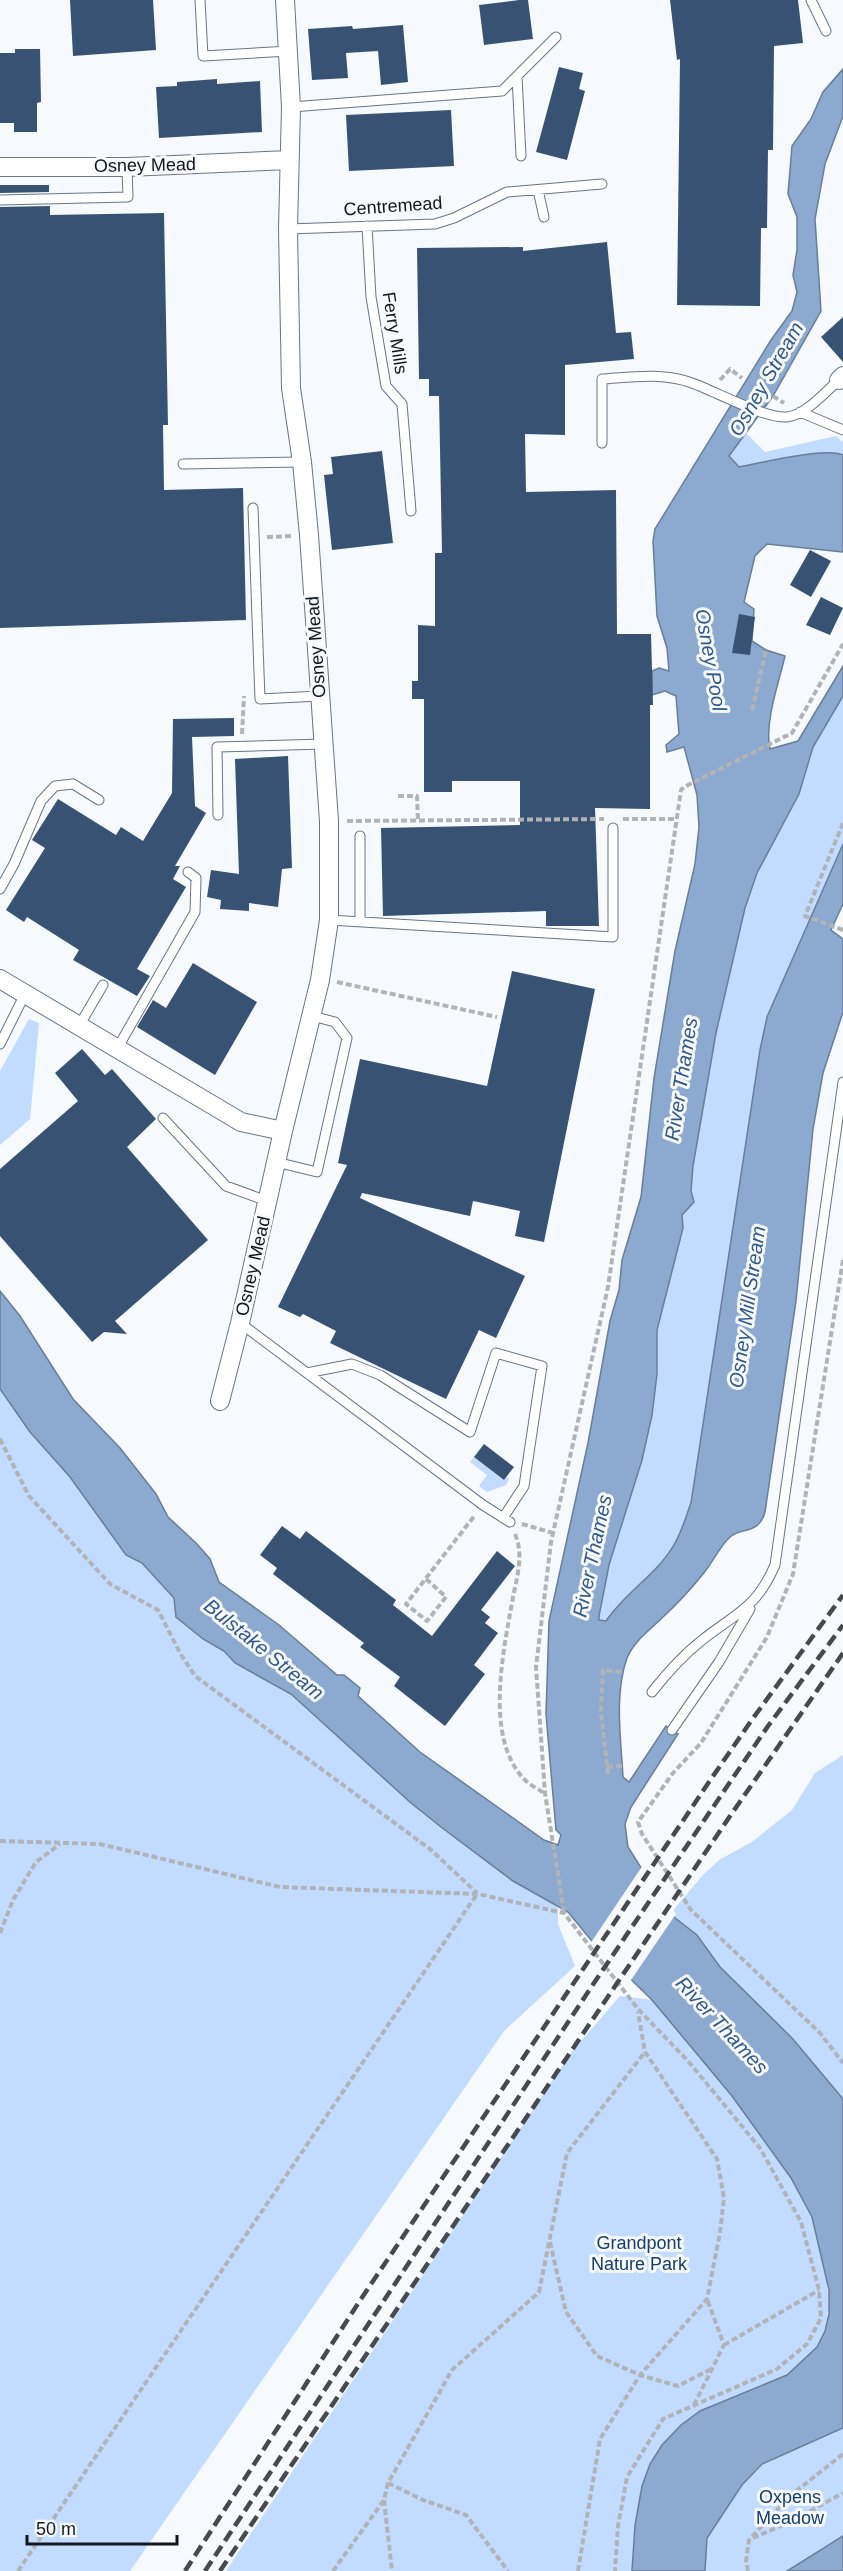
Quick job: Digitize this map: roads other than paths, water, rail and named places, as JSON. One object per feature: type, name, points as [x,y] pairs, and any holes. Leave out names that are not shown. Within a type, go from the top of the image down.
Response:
[{"type":"street","name":"Osney Mead","points":[[220,1401],[312,1016],[329,920],[329,821],[324,744],[302,462],[291,388],[288,229],[291,107],[285,0]]},
{"type":"street","name":"Osney Mead","points":[[0,167],[127,167],[289,160]]},
{"type":"street","points":[[0,979],[241,1122],[283,1131]]},
{"type":"lane","points":[[200,0],[203,56],[289,51]]},
{"type":"lane","points":[[811,0],[826,31]]},
{"type":"lane","points":[[291,107],[502,91],[556,37]]},
{"type":"lane","points":[[517,76],[521,156]]},
{"type":"lane","points":[[0,200],[128,197],[127,167]]},
{"type":"lane","name":"Centremead","points":[[288,229],[435,224],[454,218],[507,192],[602,184]]},
{"type":"lane","points":[[538,190],[544,217]]},
{"type":"lane","name":"Ferry Mills","points":[[367,226],[371,297],[386,386],[402,404],[411,511]]},
{"type":"lane","points":[[603,443],[602,379],[654,375],[691,382],[768,414],[786,417],[800,412],[841,378]]},
{"type":"lane","points":[[800,412],[843,430]]},
{"type":"lane","points":[[183,464],[302,462]]},
{"type":"lane","points":[[253,508],[260,699],[319,696]]},
{"type":"lane","points":[[218,815],[217,747],[324,744]]},
{"type":"lane","points":[[0,889],[14,864],[40,801],[55,786],[73,784],[99,800]]},
{"type":"lane","points":[[329,920],[612,937],[613,828]]},
{"type":"lane","points":[[360,836],[360,921]]},
{"type":"lane","points":[[117,1049],[195,912],[196,878],[188,872]]},
{"type":"lane","points":[[79,1026],[103,985]]},
{"type":"lane","points":[[0,1044],[25,994]]},
{"type":"lane","points":[[276,1162],[317,1172],[347,1038],[335,1022],[312,1016]]},
{"type":"lane","points":[[672,1730],[718,1662],[768,1582],[776,1565],[843,1082]]},
{"type":"lane","points":[[163,1118],[226,1186],[267,1201]]},
{"type":"lane","points":[[240,1323],[483,1505],[506,1520],[524,1486],[542,1366],[496,1353],[470,1432],[380,1375],[352,1364],[307,1373]]},
{"type":"lane","points":[[652,1692],[688,1652],[753,1604]]},
{"type":"water","points":[[843,69],[843,116],[825,164],[815,219],[821,311],[773,396],[729,456],[739,467],[808,454],[843,455],[843,552],[767,544],[755,556],[744,602],[754,609],[752,641],[766,650],[785,656],[769,727],[770,749],[798,741],[843,666],[843,696],[813,747],[799,794],[757,873],[745,908],[716,1033],[693,1166],[691,1191],[694,1202],[682,1215],[683,1228],[657,1330],[657,1374],[652,1415],[642,1460],[609,1565],[599,1620],[606,1621],[622,1601],[651,1574],[668,1554],[680,1534],[691,1503],[760,1050],[767,1017],[843,844],[843,904],[831,930],[843,939],[843,1012],[823,1073],[813,1129],[796,1301],[765,1512],[758,1525],[737,1533],[727,1540],[694,1585],[634,1646],[623,1672],[619,1717],[623,1777],[629,1782],[666,1726],[678,1734],[631,1807],[625,1824],[628,1847],[670,1914],[697,1935],[720,1967],[792,2038],[843,2099],[843,2428],[762,2464],[742,2485],[707,2538],[705,2571],[632,2571],[635,2525],[642,2486],[650,2464],[662,2445],[681,2425],[700,2411],[787,2375],[817,2347],[825,2331],[829,2314],[829,2290],[812,2217],[791,2178],[732,2096],[652,2000],[591,1940],[568,1912],[513,1881],[441,1827],[411,1803],[291,1694],[235,1663],[224,1651],[203,1639],[176,1617],[174,1598],[142,1563],[126,1555],[70,1477],[30,1432],[0,1389],[0,1291],[20,1316],[73,1399],[120,1448],[156,1494],[168,1517],[210,1559],[219,1582],[279,1625],[337,1675],[344,1675],[360,1688],[358,1696],[420,1752],[544,1840],[558,1845],[561,1835],[556,1830],[546,1714],[549,1621],[588,1443],[610,1321],[619,1290],[622,1260],[641,1197],[654,1078],[675,951],[695,864],[699,827],[697,795],[684,747],[667,752],[666,745],[679,734],[676,696],[665,691],[652,695],[652,671],[659,668],[669,671],[667,648],[657,616],[653,541],[655,529],[771,340],[792,311],[797,292],[793,275],[797,250],[797,217],[788,194],[792,146],[811,119],[823,92]]},
{"type":"water","points":[[843,2536],[843,2571],[787,2571]]},
{"type":"railway","points":[[185,2571],[361,2299],[709,1782],[843,1595]]},
{"type":"railway","points":[[205,2571],[596,1980],[768,1726],[843,1625]]},
{"type":"railway","points":[[220,2571],[728,1819],[843,1653]]},
{"type":"water label","name":"Osney Stream","points":[[766,379]]},
{"type":"water label","name":"Osney Pool","points":[[711,660]]},
{"type":"water label","name":"River Thames","points":[[681,1079]]},
{"type":"water label","name":"Osney Mill Stream","points":[[747,1307]]},
{"type":"water label","name":"River Thames","points":[[592,1556]]},
{"type":"water label","name":"Bulstake Stream","points":[[264,1649]]},
{"type":"water label","name":"River Thames","points":[[722,2025]]},
{"type":"park label","name":"Grandpont Nature Park","points":[[639,2253]]},
{"type":"park label","name":"Oxpens Meadow","points":[[790,2507]]}]
